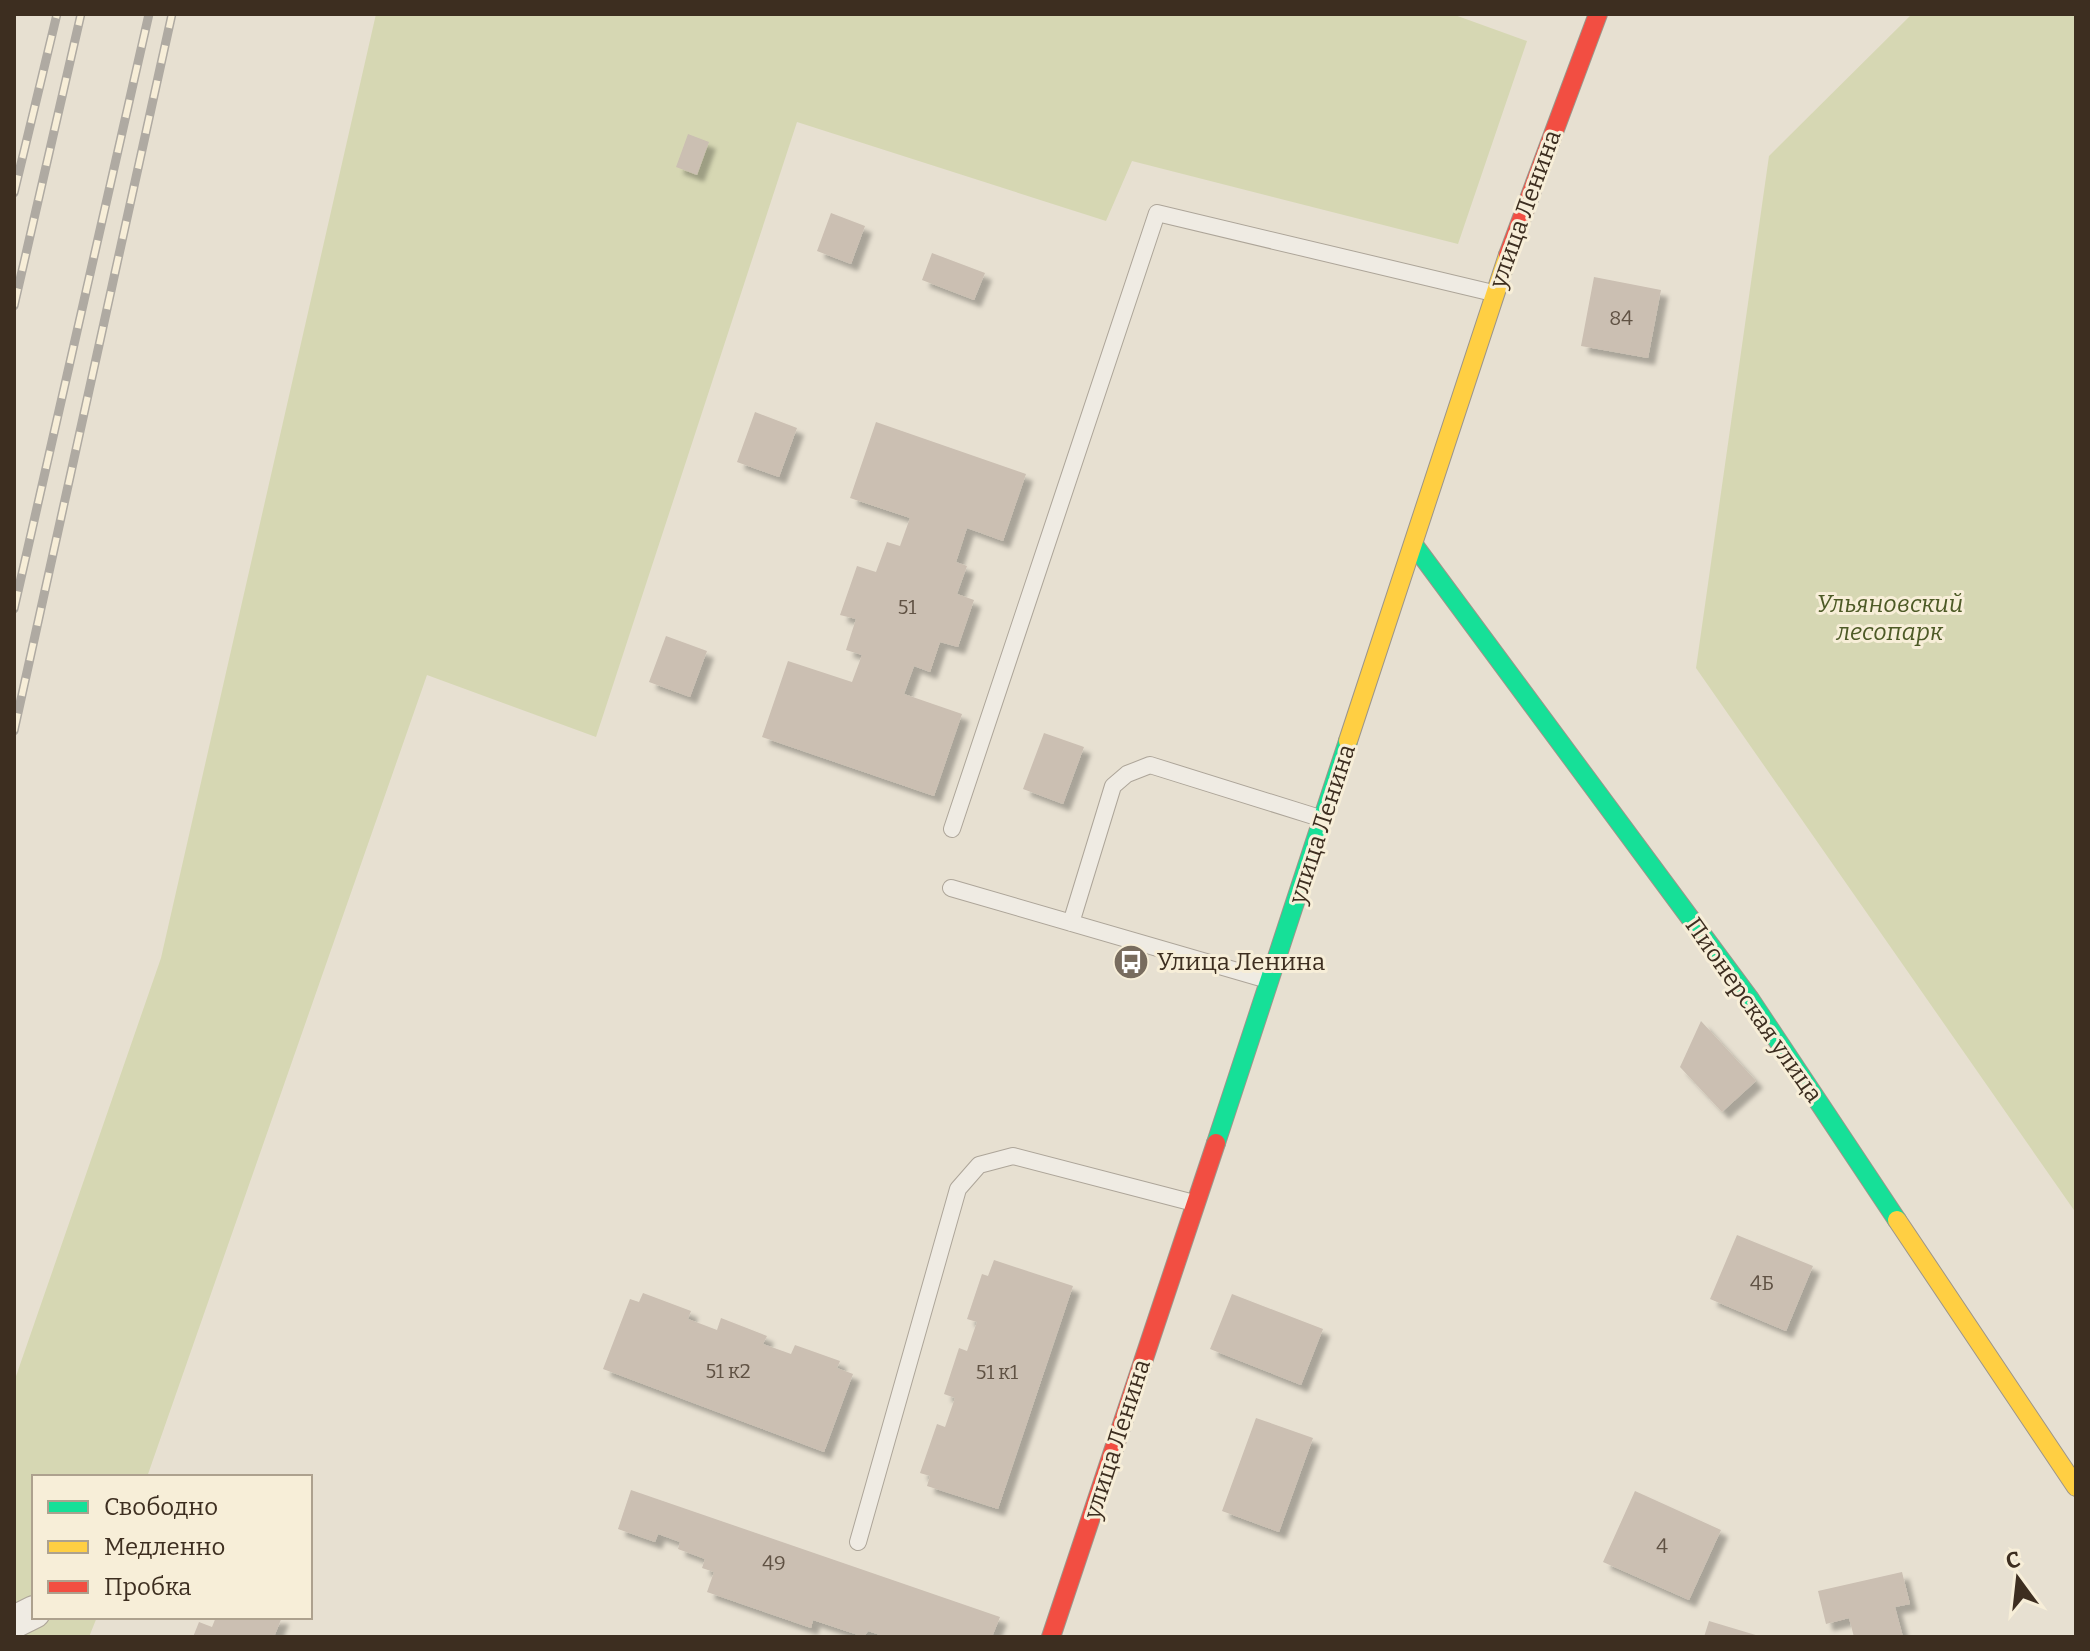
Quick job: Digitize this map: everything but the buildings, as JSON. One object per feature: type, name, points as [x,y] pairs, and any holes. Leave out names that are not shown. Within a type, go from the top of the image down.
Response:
[{"type":"street","name":"улица Ленина","points":[[1051,1637],[1414,545],[1494,293],[1598,14]]},
{"type":"street","name":"Пионерская улица","points":[[1414,545],[1750,999],[2076,1487]]},
{"type":"street","points":[[14,1622],[32,1613]]},
{"type":"lane","points":[[952,829],[1157,213],[1494,293]]},
{"type":"lane","points":[[1071,923],[1113,786],[1127,774],[1150,765],[1323,819]]},
{"type":"lane","points":[[951,888],[1270,981]]},
{"type":"lane","points":[[858,1542],[958,1189],[979,1165],[1013,1156],[1196,1203]]},
{"type":"green space","points":[[376,14],[1452,14],[1527,41],[1458,244],[1132,161],[1106,221],[797,122],[596,737],[427,675],[148,1475],[32,1475],[32,1619],[96,1619],[89,1637],[14,1637],[14,1382],[161,958]]},
{"type":"green space","name":"Ульяновский лесопарк","points":[[1912,14],[2076,14],[2076,1213],[1696,668],[1769,156]]},
{"type":"railway","points":[[14,193],[57,14]]},
{"type":"railway","points":[[14,306],[81,14]]},
{"type":"railway","points":[[14,609],[149,14]]},
{"type":"railway","points":[[14,731],[172,14]]},
{"type":"traffic: fast","points":[[1414,545],[1750,999],[1897,1220]]},
{"type":"traffic: fast","points":[[1216,1143],[1348,741]]},
{"type":"traffic: slow","points":[[1348,741],[1508,255]]},
{"type":"traffic: slow","points":[[1897,1220],[2076,1487]]},
{"type":"traffic: jam","points":[[1508,255],[1598,14]]},
{"type":"traffic: jam","points":[[1051,1637],[1216,1143]]},
{"type":"place","name":"Улица Ленина","points":[[1131,962]]}]
